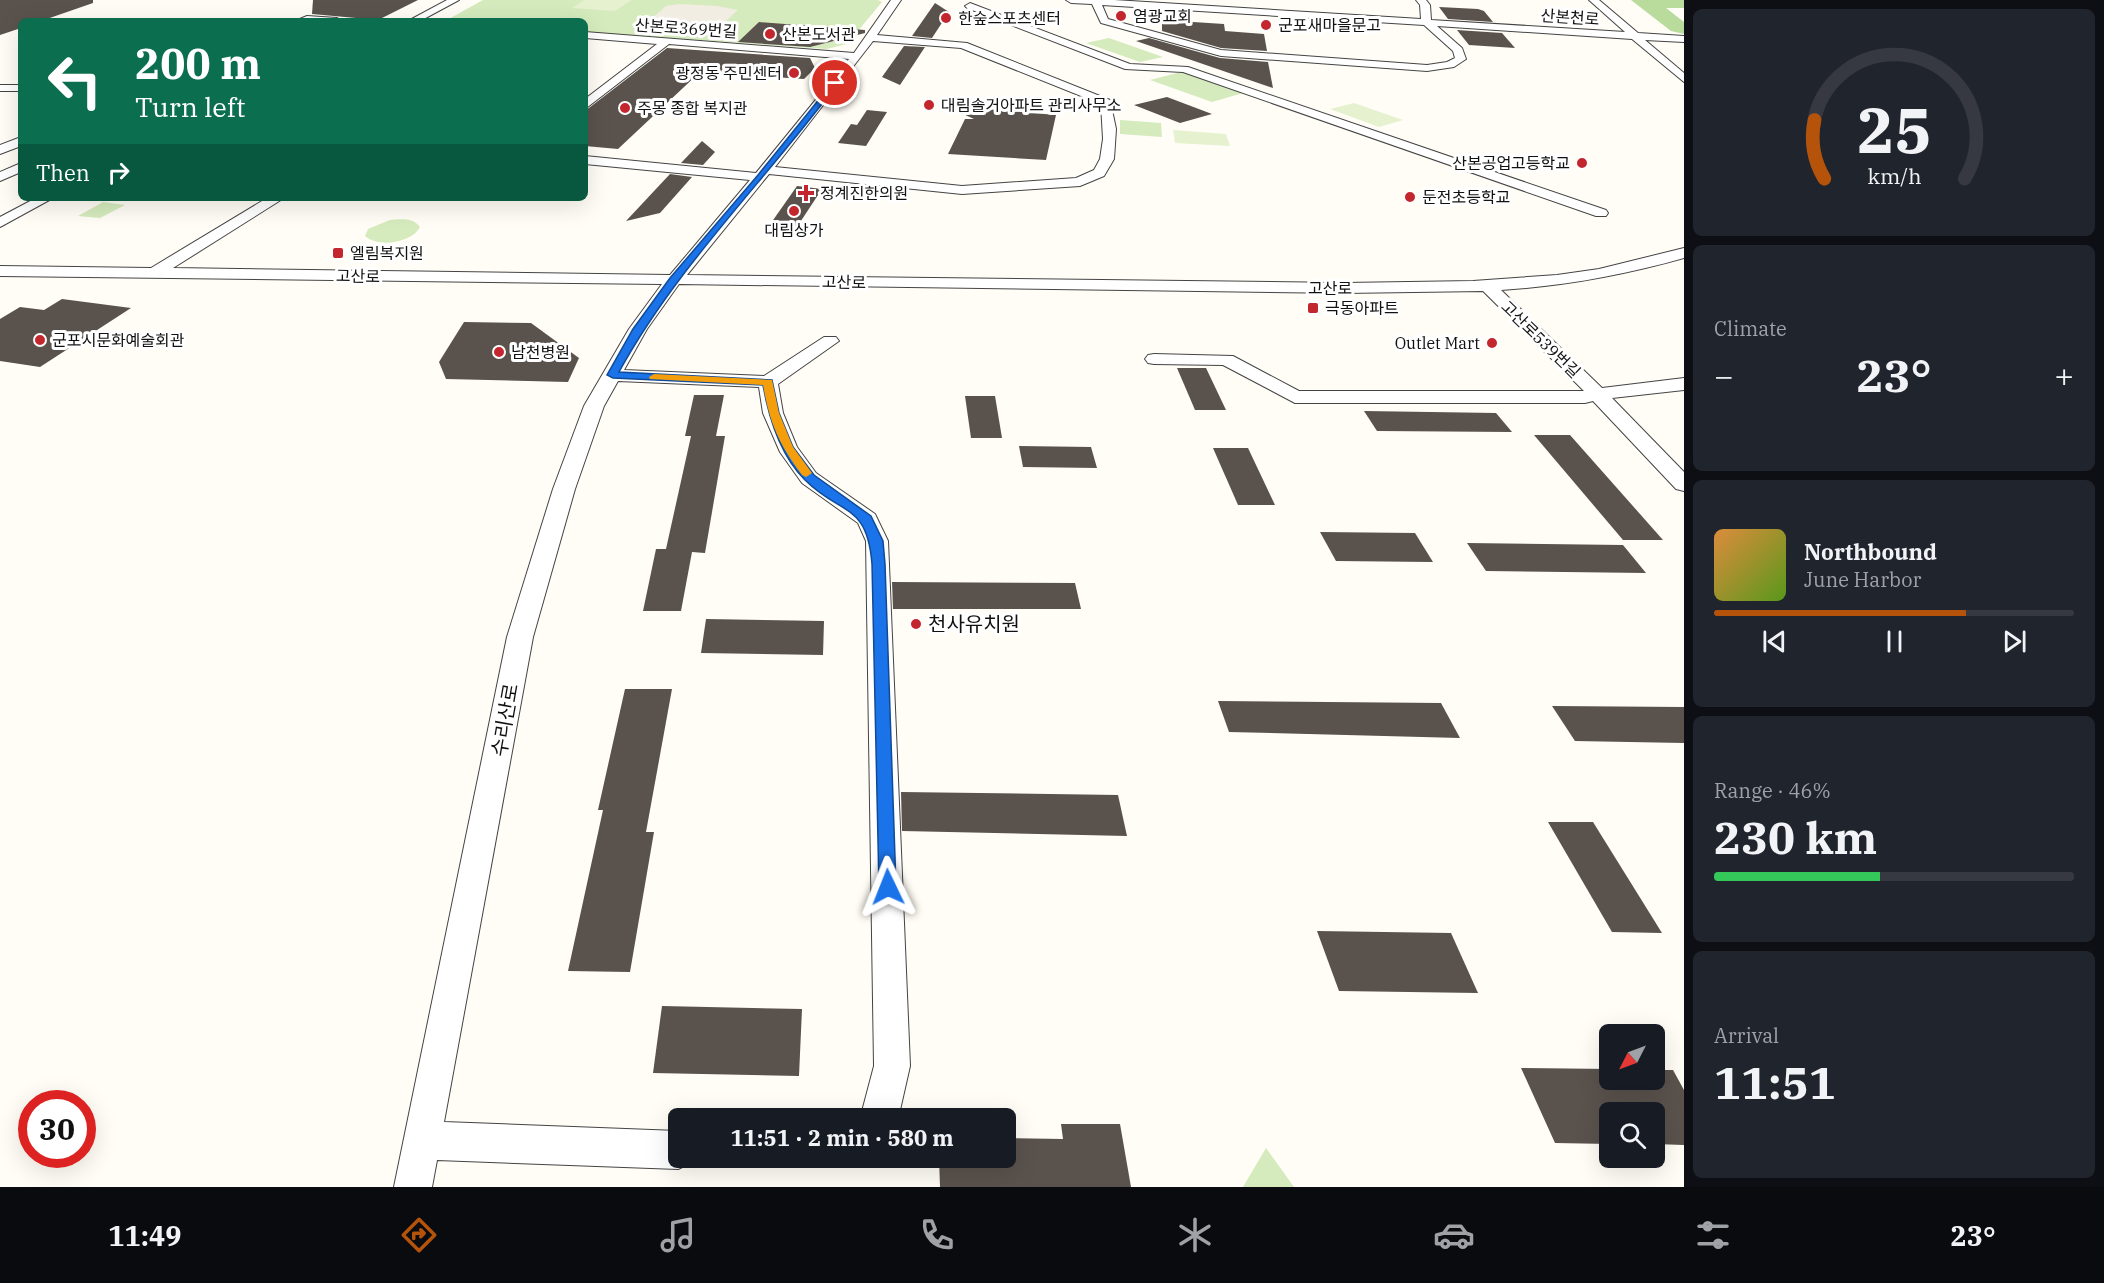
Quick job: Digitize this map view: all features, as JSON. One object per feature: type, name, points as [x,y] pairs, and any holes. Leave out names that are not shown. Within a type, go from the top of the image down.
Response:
[{"type":"street","points":[[419,18],[454,0]]},
{"type":"street","name":"산본천로","points":[[1071,0],[1635,37]]},
{"type":"street","points":[[1096,2],[1104,21],[1221,53],[1427,68],[1450,65],[1461,59],[1458,50],[1426,22],[1425,5],[1421,0]]},
{"type":"street","points":[[1594,0],[1684,80]]},
{"type":"street","name":"수리산로","points":[[413,1187],[520,637],[564,489],[594,406],[638,329],[673,280],[857,56],[896,1]]},
{"type":"street","points":[[970,6],[1129,67],[1184,69],[1601,213]]},
{"type":"street","name":"산본로369번길","points":[[588,35],[857,56]]},
{"type":"street","points":[[1635,37],[1684,39]]},
{"type":"street","points":[[588,160],[962,190],[1067,184],[1084,181],[1106,165],[1109,141],[1106,102],[963,45],[871,38]]},
{"type":"street","points":[[588,103],[667,41]]},
{"type":"street","points":[[0,88],[18,88]]},
{"type":"street","points":[[0,150],[18,143]]},
{"type":"street","points":[[0,177],[18,168]]},
{"type":"street","points":[[0,212],[31,201]]},
{"type":"street","points":[[0,223],[40,201]]},
{"type":"street","points":[[153,274],[272,201]]},
{"type":"street","name":"고산로","points":[[4,272],[1344,288],[1537,284],[1623,270],[1684,253]]},
{"type":"street","name":"고산로539번길","points":[[1486,285],[1684,484]]},
{"type":"street","points":[[613,375],[768,382],[830,341]]},
{"type":"street","points":[[1154,358],[1227,360],[1294,397],[1586,397],[1595,394]]},
{"type":"street","points":[[768,382],[773,413],[787,448],[809,478],[867,519],[877,541],[892,1066],[882,1108]]},
{"type":"street","name":"고산로539번길","points":[[1595,394],[1684,384]]},
{"type":"street","points":[[422,1140],[668,1150]]},
{"type":"green space","points":[[483,0],[878,0],[882,2],[847,44],[827,49],[588,32],[588,18],[451,18]]},
{"type":"green space","points":[[584,0],[632,0],[615,11],[572,8]]},
{"type":"green space","points":[[1631,0],[1684,0],[1684,8],[1666,8],[1684,22],[1684,34],[1671,31]]},
{"type":"green space","points":[[1109,38],[1163,57],[1140,62],[1086,43]]},
{"type":"green space","points":[[1181,72],[1243,93],[1212,102],[1150,80]]},
{"type":"green space","points":[[1354,103],[1403,120],[1379,127],[1330,109]]},
{"type":"green space","points":[[1120,120],[1161,123],[1162,137],[1120,134]]},
{"type":"green space","points":[[1173,130],[1226,134],[1230,146],[1175,143]]},
{"type":"green space","points":[[103,202],[125,205],[100,218],[78,216]]},
{"type":"green space","points":[[390,220],[410,220],[420,227],[410,237],[394,242],[378,242],[365,236],[368,229]]},
{"type":"green space","points":[[1266,1148],[1294,1187],[1243,1187]]},
{"type":"shaded area","points":[[680,4],[717,6],[738,10],[726,21],[704,26],[665,24],[651,19],[666,6]]},
{"type":"building","points":[[0,0],[93,0],[93,3],[50,18],[18,18],[18,29],[0,35]]},
{"type":"building","points":[[313,0],[418,0],[382,18],[312,14]]},
{"type":"building","points":[[935,3],[949,12],[932,38],[912,36]]},
{"type":"building","points":[[1439,7],[1478,9],[1484,11],[1493,22],[1448,19]]},
{"type":"building","points":[[1162,20],[1224,24],[1225,31],[1264,34],[1267,51],[1221,48],[1162,31]]},
{"type":"building","points":[[759,22],[865,30],[865,33],[810,47],[738,42]]},
{"type":"building","points":[[1457,30],[1502,33],[1515,48],[1469,45]]},
{"type":"building","points":[[1149,38],[1220,58],[1268,62],[1273,88],[1136,41]]},
{"type":"building","points":[[904,46],[925,47],[900,85],[882,77]]},
{"type":"building","points":[[667,48],[810,58],[815,68],[804,79],[700,72],[618,149],[588,146],[588,109]]},
{"type":"building","points":[[1167,97],[1212,114],[1180,123],[1134,105]]},
{"type":"building","points":[[951,106],[1056,115],[1046,160],[948,154],[965,119],[974,119],[950,108]]},
{"type":"building","points":[[867,110],[887,112],[866,146],[838,143],[851,124],[857,125]]},
{"type":"building","points":[[702,141],[715,152],[703,165],[681,163]]},
{"type":"building","points":[[670,174],[692,177],[660,213],[626,221]]},
{"type":"building","name":"대림상가","points":[[797,186],[822,189],[791,236],[764,233]]},
{"type":"building","name":"군포시문화예술회관","points":[[62,299],[131,308],[40,367],[0,361],[0,319],[20,307],[44,310]]},
{"type":"building","name":"남천병원","points":[[464,322],[531,323],[579,358],[568,382],[446,379],[439,362]]},
{"type":"building","points":[[1177,368],[1206,368],[1226,410],[1195,410]]},
{"type":"building","points":[[694,395],[724,395],[716,436],[725,436],[705,553],[692,552],[681,611],[643,611],[656,549],[666,549],[691,436],[685,436]]},
{"type":"building","points":[[965,396],[995,396],[1002,438],[971,438]]},
{"type":"building","points":[[1364,411],[1496,413],[1512,432],[1377,431]]},
{"type":"building","points":[[1534,435],[1570,435],[1663,540],[1623,540]]},
{"type":"building","points":[[1019,446],[1091,447],[1097,468],[1023,467]]},
{"type":"building","points":[[1213,448],[1248,448],[1275,505],[1238,505]]},
{"type":"building","points":[[1320,532],[1415,533],[1433,562],[1336,561]]},
{"type":"building","points":[[1467,543],[1623,545],[1646,573],[1486,571]]},
{"type":"building","points":[[892,582],[1075,583],[1081,609],[893,609]]},
{"type":"building","points":[[706,619],[824,621],[823,655],[701,653]]},
{"type":"building","points":[[625,689],[672,689],[646,832],[654,832],[630,972],[568,971],[603,810],[598,810]]},
{"type":"building","points":[[1218,701],[1441,703],[1460,738],[1229,732]]},
{"type":"building","points":[[1552,706],[1684,707],[1684,743],[1575,741]]},
{"type":"building","points":[[901,792],[1118,795],[1127,836],[902,831]]},
{"type":"building","points":[[1548,822],[1593,822],[1662,933],[1612,932]]},
{"type":"building","points":[[1317,931],[1451,933],[1478,993],[1339,991]]},
{"type":"building","points":[[662,1006],[802,1009],[799,1076],[653,1073]]},
{"type":"building","points":[[1521,1068],[1599,1069],[1599,1090],[1665,1090],[1665,1070],[1673,1070],[1684,1090],[1684,1145],[1665,1144],[1665,1102],[1599,1102],[1599,1144],[1555,1143]]},
{"type":"building","points":[[1061,1124],[1120,1124],[1131,1187],[940,1187],[939,1168],[1016,1168],[1016,1138],[1063,1139]]},
{"type":"slow traffic","points":[[654,377],[768,382],[773,413],[787,448],[806,473]]},
{"type":"place","name":"염광교회","points":[[1121,16]]},
{"type":"place","name":"한숲스포츠센터","points":[[946,18]]},
{"type":"place","name":"군포새마을문고","points":[[1266,25]]},
{"type":"place","name":"산본도서관","points":[[770,34]]},
{"type":"place","name":"광정동 주민센터","points":[[794,73]]},
{"type":"place","name":"대림솔거아파트 관리사무소","points":[[929,105]]},
{"type":"place","name":"주몽 종합 복지관","points":[[625,108]]},
{"type":"place","name":"산본공업고등학교","points":[[1582,163]]},
{"type":"place","name":"정계진한의원","points":[[806,193]]},
{"type":"place","name":"둔전초등학교","points":[[1410,197]]},
{"type":"place","name":"대림상가","points":[[794,211]]},
{"type":"place","name":"엘림복지원","points":[[338,253]]},
{"type":"place","name":"극동아파트","points":[[1313,308]]},
{"type":"place","name":"군포시문화예술회관","points":[[40,340]]},
{"type":"place","name":"Outlet Mart","points":[[1492,343]]},
{"type":"place","name":"남천병원","points":[[499,352]]},
{"type":"place","name":"천사유치원","points":[[916,624]]},
{"type":"route","points":[[835,83],[659,298],[638,329],[613,375],[768,382],[773,413],[787,448],[809,478],[867,519],[877,541],[879,564],[888,887]]}]
